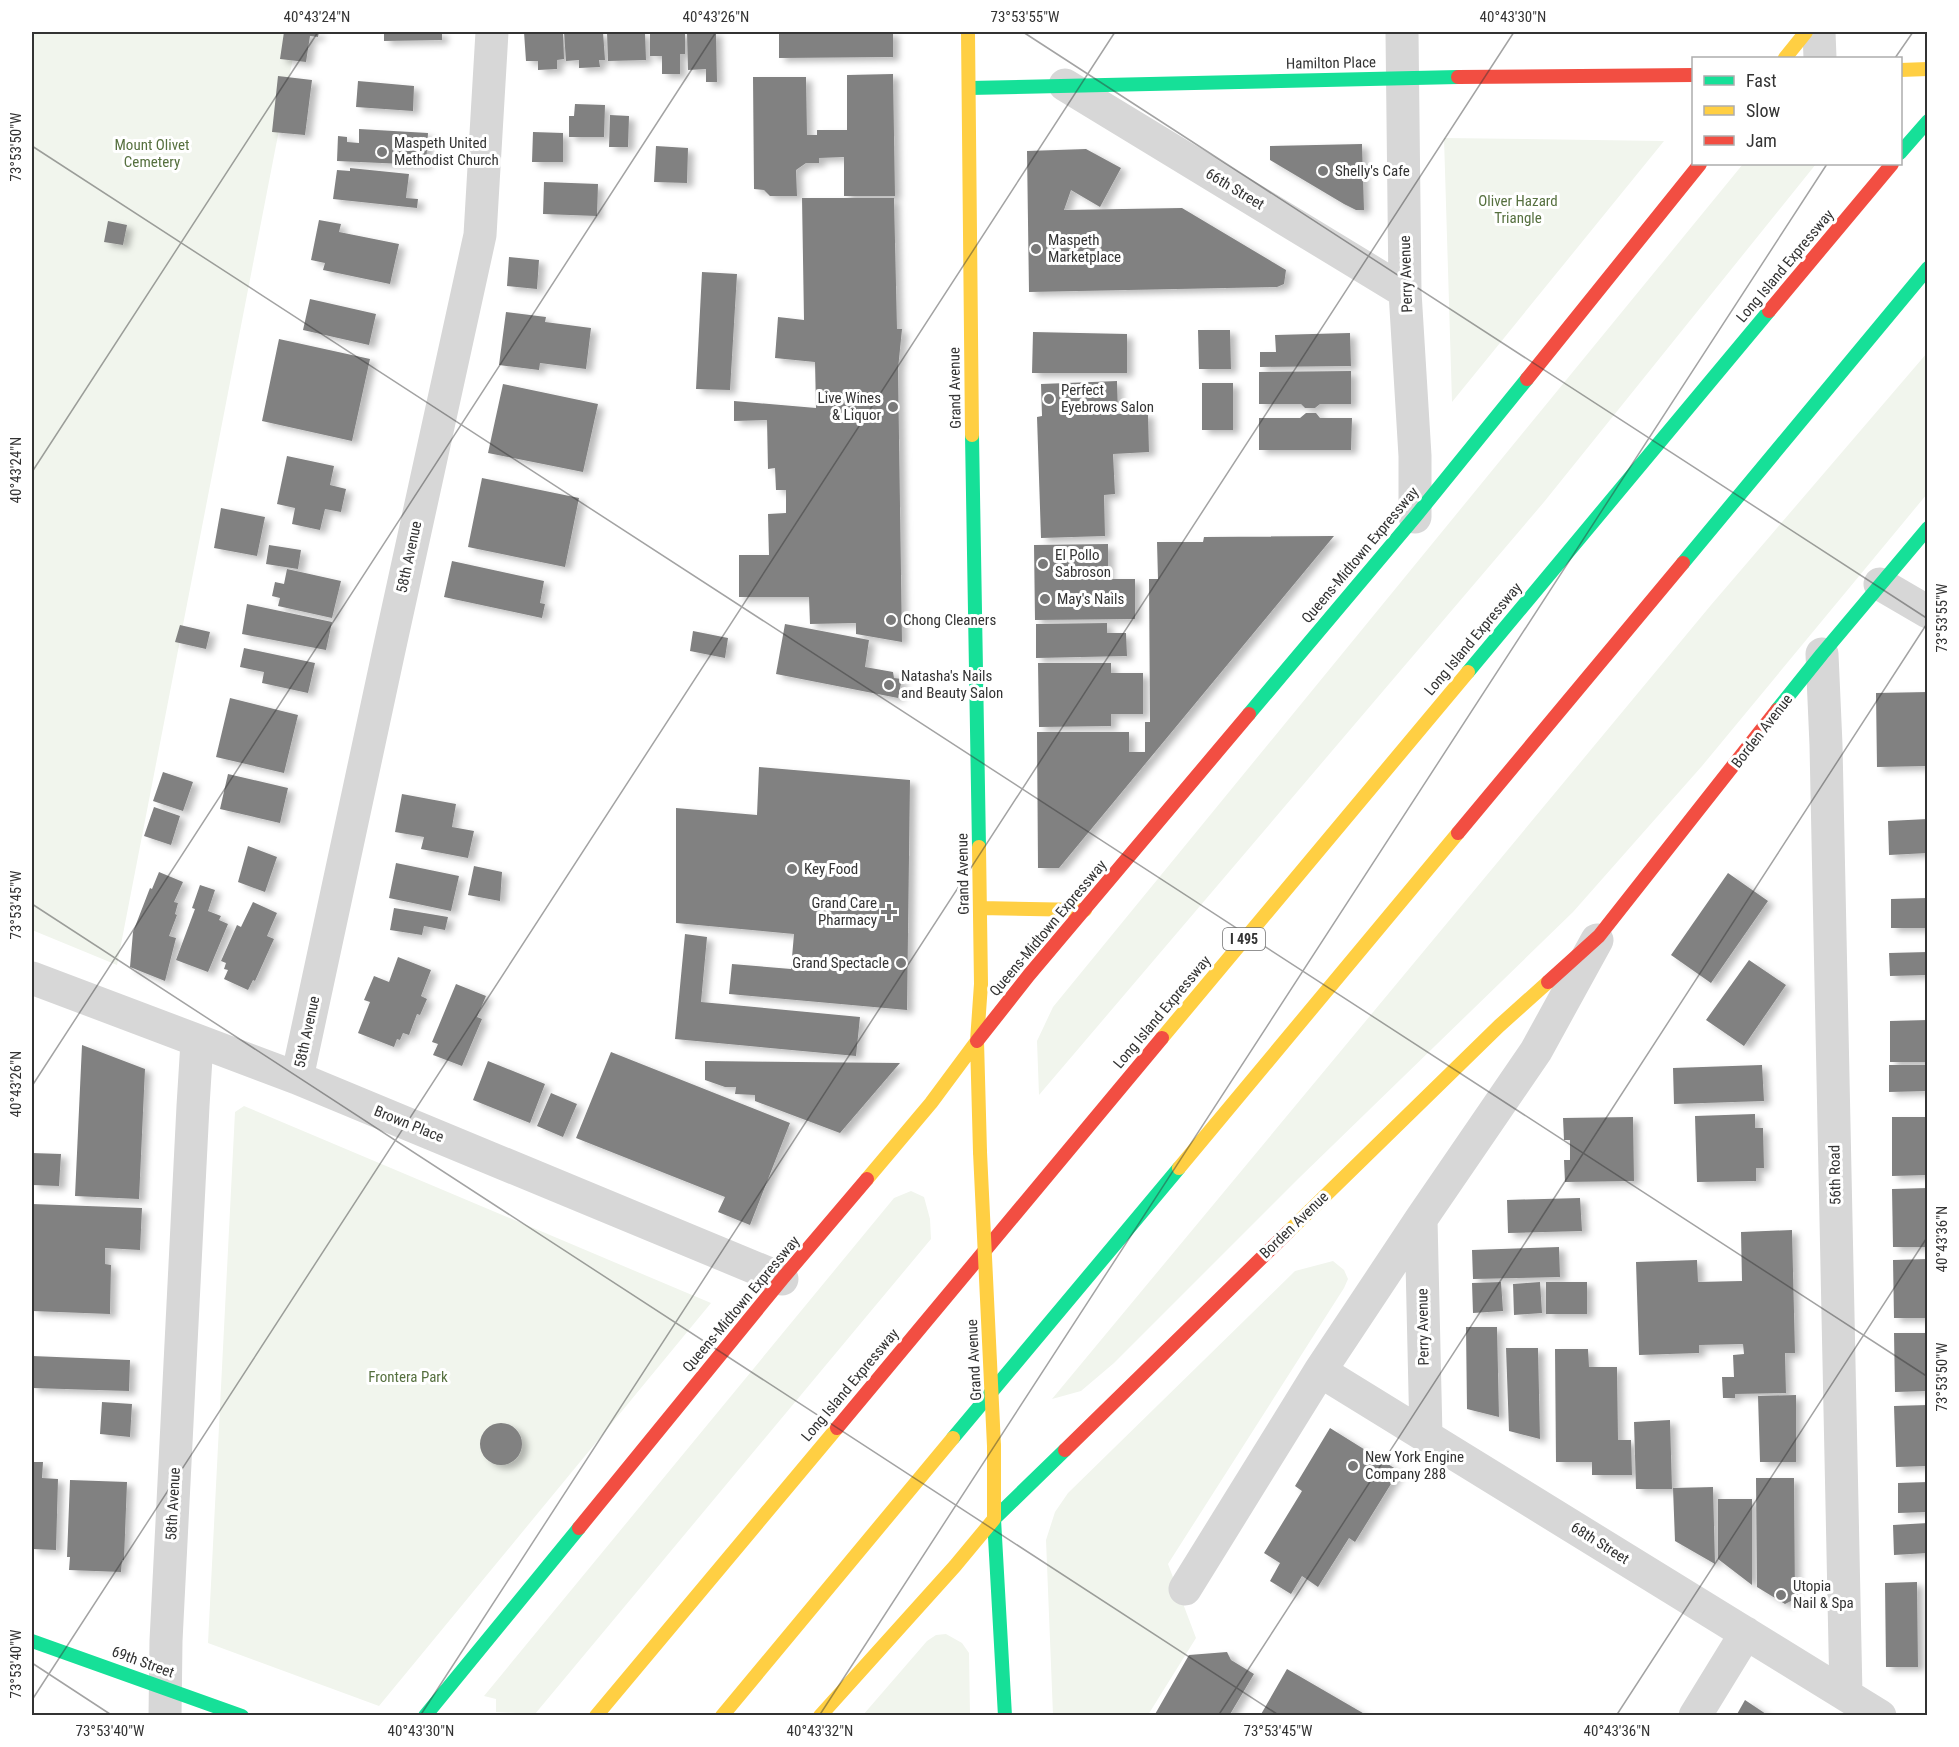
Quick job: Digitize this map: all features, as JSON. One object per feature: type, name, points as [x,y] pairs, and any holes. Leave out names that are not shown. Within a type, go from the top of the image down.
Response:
[{"type":"main road","name":"Grand Avenue","points":[[968,32],[970,311],[981,984],[977,1041],[994,1446],[994,1519],[1005,1716]]},
{"type":"main road","points":[[1786,57],[1806,32]]},
{"type":"main road","points":[[1902,70],[1928,69]]},
{"type":"main road","name":"Hamilton Place","points":[[969,88],[1403,78],[1692,75]]},
{"type":"main road","points":[[1902,151],[1928,121]]},
{"type":"main road","name":"Queens-Midtown Expressway","points":[[425,1716],[782,1279],[931,1103],[1029,975],[1415,517],[1699,165]]},
{"type":"main road","name":"Long Island Expressway","points":[[596,1716],[1891,165]]},
{"type":"main road","points":[[722,1716],[1928,268]]},
{"type":"main road","name":"Borden Avenue","points":[[994,1519],[1499,1026],[1599,936],[1822,654],[1928,528]]},
{"type":"main road","points":[[980,908],[1085,910]]},
{"type":"main road","points":[[820,1716],[947,1575],[994,1519]]},
{"type":"main road","name":"69th Street","points":[[32,1641],[165,1702],[242,1716]]},
{"type":"street","name":"58th Avenue","points":[[297,1078],[480,235],[492,32]]},
{"type":"street","name":"Perry Avenue","points":[[1402,32],[1406,292],[1415,456],[1415,517]]},
{"type":"street","points":[[1819,32],[1820,57]]},
{"type":"street","name":"66th Street","points":[[1065,85],[1406,292]]},
{"type":"street","points":[[1880,584],[1928,612]]},
{"type":"street","name":"56th Road","points":[[1822,654],[1846,1695]]},
{"type":"street","name":"Borden Avenue","points":[[1185,1589],[1320,1371],[1536,1051],[1599,936]]},
{"type":"street","name":"Brown Place","points":[[32,978],[297,1078],[782,1279]]},
{"type":"street","name":"58th Avenue","points":[[165,1702],[166,1641],[197,1042]]},
{"type":"street","name":"Perry Avenue","points":[[1421,1219],[1426,1436]]},
{"type":"street","name":"68th Street","points":[[1320,1371],[1880,1716]]},
{"type":"street","points":[[1695,1716],[1746,1633]]},
{"type":"green space","name":"Mount Olivet Cemetery","points":[[32,32],[298,32],[117,965],[32,930]]},
{"type":"green space","name":"Oliver Hazard Triangle","points":[[1444,138],[1664,141],[1452,402]]},
{"type":"green space","points":[[1742,165],[1815,165],[1544,502],[1039,1095],[1037,1041],[1053,1007]]},
{"type":"green space","points":[[1927,353],[1927,494],[1702,766],[1573,912],[1298,1179],[1114,1363],[1081,1391],[1052,1399],[1711,605]]},
{"type":"green space","name":"Frontera Park","points":[[244,1106],[711,1303],[379,1706],[208,1643],[235,1112]]},
{"type":"green space","points":[[911,1191],[924,1197],[930,1219],[931,1239],[535,1714],[496,1712],[496,1699],[484,1696],[894,1198]]},
{"type":"green space","points":[[1333,1261],[1344,1270],[1348,1279],[1344,1288],[1168,1564],[1196,1638],[1148,1715],[1053,1715],[1046,1540],[1055,1512],[1068,1493],[1295,1271]]},
{"type":"green space","points":[[946,1634],[962,1643],[969,1653],[970,1715],[863,1715],[927,1641],[936,1635]]},
{"type":"building","points":[[284,32],[319,32],[318,37],[310,36],[306,62],[280,59]]},
{"type":"building","points":[[384,32],[442,32],[442,40],[384,41]]},
{"type":"building","points":[[524,32],[563,32],[564,59],[557,60],[557,69],[538,70],[538,61],[526,61]]},
{"type":"building","points":[[564,32],[603,32],[605,60],[599,60],[600,67],[579,68],[579,60],[566,61]]},
{"type":"building","points":[[607,32],[645,32],[646,60],[608,61]]},
{"type":"building","points":[[650,32],[685,32],[685,54],[680,54],[680,74],[662,74],[662,56],[650,56]]},
{"type":"building","points":[[687,32],[716,32],[717,82],[706,82],[706,69],[688,70]]},
{"type":"building","points":[[779,32],[893,32],[893,57],[779,58]]},
{"type":"building","points":[[893,74],[895,196],[844,196],[844,157],[819,158],[819,163],[806,163],[796,170],[797,196],[770,196],[764,190],[754,189],[753,77],[806,77],[807,135],[817,135],[817,130],[847,130],[847,75]]},
{"type":"building","points":[[278,76],[312,80],[305,135],[272,132]]},
{"type":"building","points":[[358,81],[414,86],[413,111],[356,107]]},
{"type":"building","points":[[575,104],[605,105],[604,137],[569,137],[569,116],[574,116]]},
{"type":"building","points":[[610,115],[629,116],[628,147],[609,147]]},
{"type":"building","name":"Maspeth United Methodist Church","points":[[359,129],[428,133],[426,165],[337,161],[338,136],[347,137],[347,142],[359,143]]},
{"type":"building","points":[[533,132],[563,133],[563,162],[532,162]]},
{"type":"building","points":[[1362,144],[1364,210],[1356,210],[1344,204],[1270,160],[1270,146]]},
{"type":"building","points":[[656,146],[688,148],[687,183],[654,182]]},
{"type":"building","points":[[1086,149],[1121,168],[1100,207],[1071,190],[1064,210],[1182,208],[1286,270],[1284,284],[1277,287],[1029,292],[1027,151]]},
{"type":"building","points":[[350,168],[409,174],[406,198],[418,199],[417,208],[333,199],[337,170],[350,171]]},
{"type":"building","points":[[544,182],[598,184],[597,216],[543,214]]},
{"type":"building","points":[[802,198],[894,198],[897,329],[902,329],[898,369],[902,642],[856,634],[856,623],[810,624],[809,597],[739,597],[739,555],[769,555],[768,514],[786,513],[786,490],[776,490],[775,468],[768,469],[767,420],[734,421],[734,401],[816,408],[815,362],[775,358],[778,317],[804,320]]},
{"type":"building","points":[[319,220],[341,224],[339,232],[399,244],[390,284],[323,270],[325,263],[311,260]]},
{"type":"building","points":[[108,221],[127,225],[123,245],[104,242]]},
{"type":"building","points":[[509,257],[539,260],[537,289],[507,286]]},
{"type":"building","points":[[702,272],[737,274],[730,390],[696,389]]},
{"type":"building","points":[[310,299],[376,314],[369,345],[303,330]]},
{"type":"building","points":[[506,312],[546,317],[545,322],[591,328],[586,369],[540,363],[539,370],[499,365]]},
{"type":"building","points":[[1198,330],[1230,330],[1231,369],[1199,369]]},
{"type":"building","points":[[1033,332],[1127,334],[1127,373],[1032,373]]},
{"type":"building","points":[[1350,333],[1351,366],[1260,367],[1260,352],[1276,352],[1275,335]]},
{"type":"building","points":[[279,339],[370,359],[352,441],[262,421]]},
{"type":"building","points":[[1351,371],[1351,404],[1320,404],[1315,408],[1305,408],[1301,404],[1259,404],[1259,372]]},
{"type":"building","points":[[1117,381],[1118,414],[1148,413],[1149,452],[1113,454],[1115,494],[1104,495],[1105,536],[1041,538],[1037,417],[1042,416],[1041,384]]},
{"type":"building","points":[[1202,383],[1233,383],[1233,430],[1202,430]]},
{"type":"building","points":[[503,384],[598,404],[583,472],[488,453]]},
{"type":"building","points":[[1306,413],[1316,413],[1320,418],[1352,418],[1351,450],[1259,450],[1259,418],[1300,418]]},
{"type":"building","points":[[287,456],[334,466],[330,485],[346,489],[341,512],[325,509],[320,530],[292,524],[295,508],[277,504]]},
{"type":"building","points":[[482,478],[579,498],[565,567],[468,547]]},
{"type":"building","points":[[221,508],[265,517],[257,556],[214,548]]},
{"type":"building","points":[[1334,536],[1059,868],[1038,868],[1037,732],[1129,732],[1129,752],[1145,752],[1145,722],[1150,722],[1149,579],[1158,579],[1157,542],[1203,542],[1204,537]]},
{"type":"building","points":[[1108,544],[1108,579],[1135,579],[1135,619],[1035,620],[1034,545]]},
{"type":"building","points":[[269,545],[301,550],[298,569],[266,564]]},
{"type":"building","points":[[452,561],[544,581],[540,603],[545,604],[542,618],[444,597]]},
{"type":"building","points":[[287,569],[341,581],[332,618],[278,606],[280,598],[272,596],[275,582],[284,584]]},
{"type":"building","points":[[247,604],[332,622],[326,650],[242,634]]},
{"type":"building","points":[[1107,623],[1107,633],[1126,633],[1127,656],[1036,658],[1036,624]]},
{"type":"building","points":[[785,624],[869,640],[865,667],[893,672],[894,678],[902,679],[898,698],[776,674]]},
{"type":"building","points":[[180,625],[210,632],[206,649],[175,642]]},
{"type":"building","points":[[693,631],[728,638],[725,658],[690,651]]},
{"type":"building","points":[[244,648],[315,663],[308,693],[262,683],[264,672],[240,667]]},
{"type":"building","points":[[1038,663],[1111,663],[1111,673],[1143,673],[1143,714],[1111,714],[1111,726],[1039,727]]},
{"type":"building","points":[[1928,692],[1928,766],[1877,767],[1876,693]]},
{"type":"building","points":[[230,698],[298,715],[284,773],[216,757]]},
{"type":"building","name":"Key Food","points":[[759,767],[910,780],[907,1010],[729,994],[732,964],[791,969],[794,934],[676,923],[676,808],[757,815]]},
{"type":"building","points":[[163,772],[193,782],[183,811],[153,801]]},
{"type":"building","points":[[228,774],[288,788],[280,823],[220,809]]},
{"type":"building","points":[[402,794],[456,804],[452,827],[474,831],[468,858],[421,849],[424,837],[395,832]]},
{"type":"building","points":[[154,807],[180,816],[171,845],[144,836]]},
{"type":"building","points":[[1928,819],[1928,853],[1889,855],[1888,821]]},
{"type":"building","points":[[248,846],[277,857],[265,892],[238,882]]},
{"type":"building","points":[[396,863],[459,876],[451,911],[389,898]]},
{"type":"building","points":[[474,866],[502,872],[500,901],[468,895]]},
{"type":"building","points":[[159,872],[183,882],[174,902],[178,903],[175,914],[177,915],[169,936],[176,938],[165,981],[130,967],[133,932],[150,888],[152,889]]},
{"type":"building","points":[[1728,873],[1768,901],[1711,983],[1671,955]]},
{"type":"building","points":[[200,885],[215,890],[208,911],[221,916],[219,920],[228,924],[208,972],[176,960],[195,909],[192,908]]},
{"type":"building","points":[[1928,898],[1928,928],[1891,928],[1891,899]]},
{"type":"building","points":[[253,902],[277,913],[267,936],[274,939],[255,981],[253,980],[248,990],[224,979],[228,970],[224,969],[226,963],[221,961],[237,925],[241,927]]},
{"type":"building","points":[[394,908],[448,917],[445,930],[424,926],[422,935],[390,930]]},
{"type":"building","points":[[685,934],[707,937],[701,1002],[860,1017],[856,1056],[675,1039]]},
{"type":"building","points":[[1928,952],[1928,975],[1890,976],[1889,953]]},
{"type":"building","points":[[398,957],[431,970],[421,996],[427,999],[420,1015],[417,1014],[409,1035],[403,1033],[400,1040],[397,1039],[394,1047],[358,1033],[370,1002],[364,1000],[374,976],[389,982]]},
{"type":"building","points":[[1749,960],[1786,985],[1744,1046],[1706,1020]]},
{"type":"building","points":[[456,984],[486,996],[477,1017],[482,1019],[462,1066],[433,1055],[438,1044],[432,1042]]},
{"type":"building","points":[[1928,1020],[1928,1062],[1890,1062],[1890,1021]]},
{"type":"building","points":[[82,1045],[145,1069],[139,1199],[75,1196]]},
{"type":"building","points":[[611,1052],[790,1123],[750,1225],[718,1212],[725,1197],[576,1138]]},
{"type":"building","points":[[488,1061],[545,1084],[530,1123],[473,1100]]},
{"type":"building","points":[[705,1061],[900,1063],[840,1133],[755,1101],[755,1095],[735,1094],[736,1087],[725,1087],[705,1080]]},
{"type":"building","points":[[1762,1065],[1764,1101],[1674,1104],[1673,1068]]},
{"type":"building","points":[[1889,1065],[1928,1065],[1928,1091],[1889,1092]]},
{"type":"building","points":[[551,1093],[577,1104],[563,1137],[537,1126]]},
{"type":"building","points":[[1755,1114],[1755,1128],[1763,1128],[1764,1168],[1756,1168],[1756,1181],[1697,1182],[1695,1116]]},
{"type":"building","points":[[1633,1117],[1634,1181],[1565,1182],[1564,1160],[1570,1160],[1570,1140],[1564,1140],[1563,1118]]},
{"type":"building","points":[[1892,1117],[1928,1117],[1928,1175],[1892,1176]]},
{"type":"building","points":[[32,1153],[61,1154],[59,1186],[32,1185]]},
{"type":"building","points":[[1928,1188],[1928,1247],[1893,1247],[1892,1189]]},
{"type":"building","points":[[1580,1198],[1582,1231],[1508,1233],[1507,1200]]},
{"type":"building","points":[[32,1204],[142,1208],[140,1250],[105,1248],[105,1264],[111,1265],[110,1314],[32,1311]]},
{"type":"building","points":[[1792,1230],[1795,1353],[1785,1353],[1786,1393],[1735,1394],[1735,1398],[1723,1398],[1722,1377],[1734,1377],[1733,1355],[1744,1354],[1743,1344],[1699,1345],[1699,1353],[1639,1355],[1636,1262],[1697,1260],[1698,1282],[1742,1281],[1741,1232]]},
{"type":"building","points":[[1559,1247],[1560,1277],[1473,1279],[1472,1250]]},
{"type":"building","points":[[1928,1259],[1928,1318],[1894,1318],[1893,1260]]},
{"type":"building","points":[[1501,1282],[1503,1311],[1473,1313],[1472,1283]]},
{"type":"building","points":[[1540,1282],[1542,1313],[1514,1315],[1513,1284]]},
{"type":"building","points":[[1546,1282],[1587,1282],[1587,1314],[1546,1314]]},
{"type":"building","points":[[1466,1327],[1497,1327],[1499,1417],[1467,1409]]},
{"type":"building","points":[[1894,1333],[1928,1333],[1928,1391],[1895,1392]]},
{"type":"building","points":[[1506,1348],[1538,1348],[1540,1439],[1509,1431]]},
{"type":"building","points":[[1555,1349],[1588,1349],[1589,1367],[1617,1367],[1618,1440],[1631,1440],[1632,1475],[1592,1475],[1592,1462],[1556,1462]]},
{"type":"building","points":[[32,1356],[130,1360],[129,1391],[32,1388]]},
{"type":"building","points":[[1796,1395],[1796,1462],[1760,1462],[1758,1396]]},
{"type":"building","points":[[102,1402],[132,1404],[130,1437],[100,1434]]},
{"type":"building","points":[[1928,1405],[1928,1466],[1896,1467],[1894,1406]]},
{"type":"building","points":[[1670,1420],[1672,1489],[1636,1489],[1634,1422]]},
{"type":"building","points":[[501,1423],[509,1424],[516,1429],[521,1436],[521,1452],[516,1459],[509,1464],[501,1465],[493,1464],[486,1459],[481,1452],[480,1444],[481,1436],[486,1429],[493,1424]]},
{"type":"building","points":[[1330,1428],[1399,1471],[1355,1542],[1349,1538],[1318,1587],[1302,1576],[1291,1594],[1270,1581],[1280,1563],[1264,1553],[1302,1491],[1295,1486]]},
{"type":"building","points":[[32,1462],[43,1462],[42,1478],[58,1479],[56,1550],[32,1549]]},
{"type":"building","points":[[1756,1478],[1794,1478],[1795,1599],[1785,1604],[1757,1587]]},
{"type":"building","points":[[70,1480],[127,1482],[124,1560],[122,1560],[121,1572],[69,1570],[70,1557],[67,1557]]},
{"type":"building","points":[[1928,1482],[1928,1512],[1898,1513],[1898,1483]]},
{"type":"building","points":[[1713,1487],[1715,1564],[1675,1541],[1673,1488]]},
{"type":"building","points":[[1718,1499],[1752,1499],[1752,1585],[1718,1559]]},
{"type":"building","points":[[1928,1523],[1928,1553],[1894,1555],[1893,1525]]},
{"type":"building","points":[[1917,1582],[1918,1667],[1886,1667],[1885,1583]]},
{"type":"building","points":[[1227,1652],[1231,1660],[1254,1674],[1229,1716],[1154,1716],[1189,1655]]},
{"type":"building","points":[[1287,1669],[1368,1716],[1260,1716]]},
{"type":"building","points":[[1745,1700],[1769,1716],[1736,1716]]},
{"type":"traffic: fast","points":[[969,88],[1458,77]]},
{"type":"traffic: fast","points":[[1902,151],[1928,121]]},
{"type":"traffic: fast","points":[[1683,563],[1928,268]]},
{"type":"traffic: fast","points":[[1468,672],[1769,311]]},
{"type":"traffic: fast","points":[[1249,714],[1415,517],[1527,379]]},
{"type":"traffic: fast","points":[[972,435],[979,847]]},
{"type":"traffic: fast","points":[[1777,710],[1928,528]]},
{"type":"traffic: fast","points":[[953,1438],[1179,1168]]},
{"type":"traffic: fast","points":[[1005,1716],[994,1519],[1065,1450]]},
{"type":"traffic: fast","points":[[425,1716],[579,1528]]},
{"type":"traffic: fast","points":[[32,1641],[242,1716]]},
{"type":"traffic: slow","points":[[968,32],[972,435]]},
{"type":"traffic: slow","points":[[1786,57],[1806,32]]},
{"type":"traffic: slow","points":[[1902,70],[1928,69]]},
{"type":"traffic: slow","points":[[1162,1038],[1468,672]]},
{"type":"traffic: slow","points":[[1179,1168],[1458,833]]},
{"type":"traffic: slow","points":[[979,847],[981,984],[977,1041],[980,1152]]},
{"type":"traffic: slow","points":[[980,908],[1085,910]]},
{"type":"traffic: slow","points":[[1288,1232],[1499,1026],[1548,982]]},
{"type":"traffic: slow","points":[[867,1179],[931,1103],[977,1041]]},
{"type":"traffic: slow","points":[[980,1152],[994,1446]]},
{"type":"traffic: slow","points":[[596,1716],[837,1428]]},
{"type":"traffic: slow","points":[[722,1716],[953,1438]]},
{"type":"traffic: slow","points":[[820,1716],[955,1566],[994,1519],[994,1446]]},
{"type":"traffic: jam","points":[[1458,77],[1692,75]]},
{"type":"traffic: jam","points":[[1527,379],[1699,165]]},
{"type":"traffic: jam","points":[[1769,311],[1891,165]]},
{"type":"traffic: jam","points":[[1458,833],[1683,563]]},
{"type":"traffic: jam","points":[[1548,982],[1599,936],[1777,710]]},
{"type":"traffic: jam","points":[[977,1041],[1029,975],[1249,714]]},
{"type":"traffic: jam","points":[[837,1428],[1162,1038]]},
{"type":"traffic: jam","points":[[579,1528],[782,1279],[867,1179]]},
{"type":"traffic: jam","points":[[1065,1450],[1288,1232]]},
{"type":"place","name":"Maspeth United Methodist Church","points":[[382,152]]},
{"type":"place","name":"Shelly's Cafe","points":[[1323,171]]},
{"type":"place","name":"Maspeth Marketplace","points":[[1036,249]]},
{"type":"place","name":"Perfect Eyebrows Salon","points":[[1049,399]]},
{"type":"place","name":"Live Wines & Liquor","points":[[893,407]]},
{"type":"place","name":"El Pollo Sabroson","points":[[1043,564]]},
{"type":"place","name":"May's Nails","points":[[1045,599]]},
{"type":"place","name":"Chong Cleaners","points":[[891,620]]},
{"type":"place","name":"Natasha's Nails and Beauty Salon","points":[[889,685]]},
{"type":"place","name":"Key Food","points":[[792,869]]},
{"type":"place","name":"Grand Care Pharmacy","points":[[889,912]]},
{"type":"place","name":"Grand Spectacle","points":[[901,963]]},
{"type":"place","name":"New York Engine Company 288","points":[[1353,1466]]},
{"type":"place","name":"Utopia Nail & Spa","points":[[1781,1595]]}]
